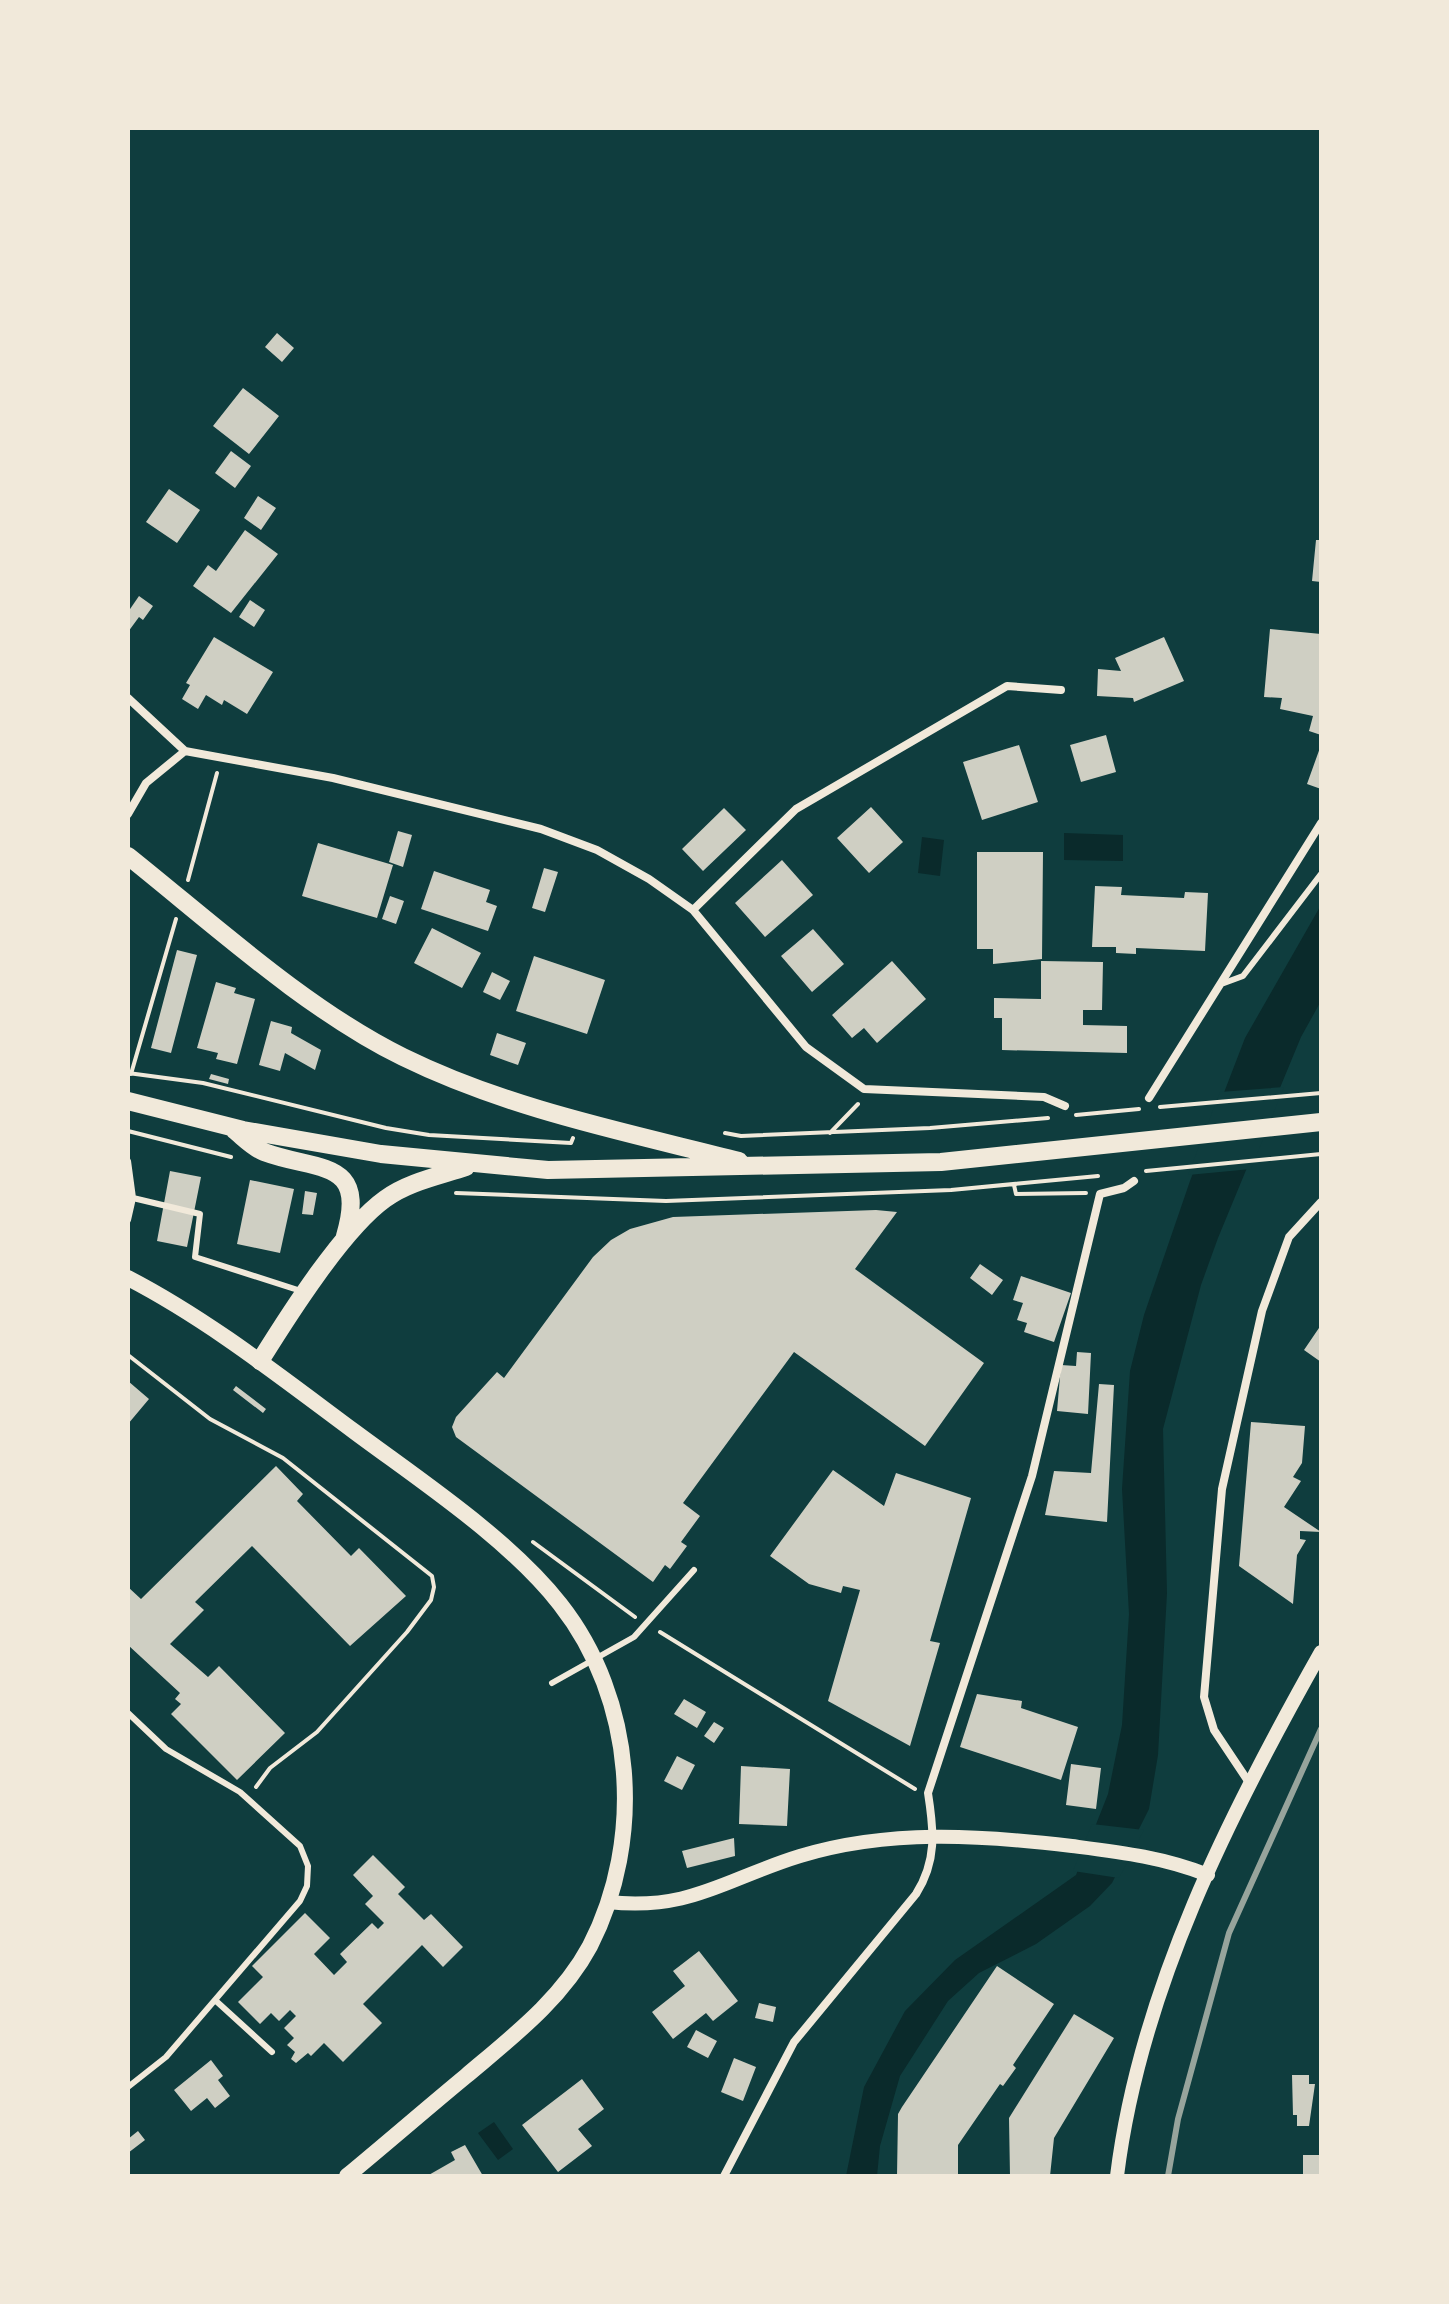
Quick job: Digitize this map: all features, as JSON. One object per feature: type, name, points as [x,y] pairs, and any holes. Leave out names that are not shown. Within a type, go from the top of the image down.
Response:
[{"type":"main road","points":[[128,856],[337,1017],[400,1056],[523,1106],[761,1167]]},
{"type":"main road","points":[[128,1101],[229,1126],[381,1154],[548,1170],[941,1162],[1321,1122]]},
{"type":"main road","points":[[229,1126],[261,1151],[317,1166],[343,1178],[352,1192],[353,1204],[345,1239]]},
{"type":"main road","points":[[260,1361],[345,1239],[384,1200],[404,1188],[472,1165]]},
{"type":"main road","points":[[128,1278],[193,1315],[260,1361],[447,1501],[523,1564],[561,1604],[594,1657],[611,1704],[626,1773],[620,1855],[608,1902],[590,1946],[539,2015],[347,2176]]},
{"type":"street","points":[[693,910],[796,809],[1007,686],[1061,690]]},
{"type":"street","points":[[128,698],[185,751],[333,778],[541,829],[597,850],[649,879],[693,910],[806,1047],[864,1089],[1044,1097],[1065,1106]]},
{"type":"street","points":[[128,814],[146,783],[185,751]]},
{"type":"street","points":[[1149,1098],[1224,983],[1321,823]]},
{"type":"street","points":[[1100,1194],[1124,1188],[1134,1181]]},
{"type":"street","points":[[724,2176],[794,2042],[922,1885],[932,1860],[934,1835],[928,1793],[1032,1476],[1100,1194],[1097,1184]]},
{"type":"street","points":[[1251,1784],[1214,1730],[1204,1697],[1222,1489],[1262,1311],[1289,1237],[1321,1202]]},
{"type":"street","points":[[1117,2176],[1131,2094],[1146,2038],[1208,1875],[1251,1784],[1321,1652]]},
{"type":"street","points":[[608,1902],[646,1906],[682,1901],[799,1856],[852,1843],[934,1835],[1031,1841],[1142,1855],[1171,1860],[1208,1875]]},
{"type":"lane","points":[[1224,983],[1243,976],[1321,874]]},
{"type":"lane","points":[[128,1161],[133,1198],[128,1220]]},
{"type":"lane","points":[[128,1189],[133,1198],[200,1214],[195,1257],[308,1293]]},
{"type":"lane","points":[[552,1683],[634,1637],[694,1570]]},
{"type":"lane","points":[[128,1713],[166,1749],[247,1798],[300,1846],[308,1866],[307,1886],[300,1901],[166,2057],[128,2087]]},
{"type":"lane","points":[[215,2000],[272,2052]]},
{"type":"path","points":[[128,1073],[203,1083],[386,1128],[429,1135],[571,1143],[576,1128]]},
{"type":"path","points":[[830,1133],[839,1121],[856,1110],[864,1089]]},
{"type":"path","points":[[1071,1116],[1321,1093]]},
{"type":"path","points":[[713,1131],[741,1136],[830,1133],[1055,1117]]},
{"type":"path","points":[[128,1131],[242,1160]]},
{"type":"path","points":[[1014,1184],[1016,1194],[1100,1194]]},
{"type":"path","points":[[452,1193],[666,1201],[951,1190]]},
{"type":"path","points":[[128,1355],[210,1419],[283,1458],[432,1576],[434,1587],[431,1600],[407,1632],[317,1732],[270,1768],[247,1798]]},
{"type":"path","points":[[646,1624],[914,1789],[928,1793]]},
{"type":"water","points":[[1064,833],[1123,835],[1123,861],[1064,860]]},
{"type":"water","points":[[922,837],[944,840],[940,876],[918,873]]},
{"type":"water","points":[[1321,905],[1321,1001],[1301,1037],[1218,1238],[1201,1285],[1163,1429],[1167,1593],[1158,1755],[1149,1809],[1112,1883],[1090,1906],[1036,1944],[979,1973],[948,2001],[900,2076],[880,2146],[877,2176],[846,2176],[864,2087],[905,2011],[955,1960],[1076,1875],[1108,1794],[1122,1725],[1129,1614],[1122,1489],[1130,1371],[1144,1315],[1190,1181],[1245,1038]]},
{"type":"water","points":[[494,2122],[513,2149],[498,2160],[478,2133]]},
{"type":"pier","points":[[1284,1087],[1251,1169],[1188,1175],[1220,1092]]},
{"type":"pier","points":[[1092,1824],[1144,1830],[1119,1878],[1073,1871]]},
{"type":"building","points":[[277,333],[294,348],[282,362],[265,347]]},
{"type":"building","points":[[243,388],[279,416],[249,454],[213,426]]},
{"type":"building","points":[[231,451],[251,466],[235,488],[215,473]]},
{"type":"building","points":[[169,489],[200,510],[177,543],[146,522]]},
{"type":"building","points":[[258,496],[276,508],[261,530],[244,518]]},
{"type":"building","points":[[245,530],[278,554],[231,613],[193,586],[208,565],[216,571]]},
{"type":"building","points":[[1316,540],[1321,540],[1321,582],[1312,581]]},
{"type":"building","points":[[139,596],[153,606],[143,620],[139,617],[128,632],[128,612]]},
{"type":"building","points":[[250,600],[265,610],[254,627],[239,617]]},
{"type":"building","points":[[1270,629],[1321,634],[1321,735],[1309,731],[1313,716],[1280,709],[1282,698],[1264,697]]},
{"type":"building","points":[[214,637],[273,672],[247,714],[224,700],[222,705],[206,695],[198,709],[182,699],[190,685],[186,683]]},
{"type":"building","points":[[1164,637],[1184,681],[1134,702],[1133,698],[1097,696],[1098,669],[1121,671],[1115,658]]},
{"type":"building","points":[[1106,735],[1116,772],[1081,782],[1070,745]]},
{"type":"building","points":[[1019,745],[1038,802],[982,820],[963,762]]},
{"type":"building","points":[[1321,745],[1321,789],[1307,784]]},
{"type":"building","points":[[871,807],[903,842],[869,873],[837,838]]},
{"type":"building","points":[[724,808],[746,830],[703,871],[682,849]]},
{"type":"building","points":[[398,831],[412,835],[403,867],[389,862]]},
{"type":"building","points":[[318,843],[393,865],[377,918],[302,896]]},
{"type":"building","points":[[977,852],[1043,852],[1042,959],[993,964],[993,949],[977,949]]},
{"type":"building","points":[[782,860],[813,895],[765,937],[735,903]]},
{"type":"building","points":[[544,868],[558,872],[545,912],[532,908]]},
{"type":"building","points":[[434,871],[490,890],[486,902],[497,906],[488,931],[421,909]]},
{"type":"building","points":[[1095,886],[1122,887],[1121,895],[1184,898],[1185,892],[1208,893],[1205,951],[1136,948],[1136,954],[1116,953],[1116,947],[1092,947]]},
{"type":"building","points":[[390,896],[404,901],[396,924],[382,919]]},
{"type":"building","points":[[432,928],[481,953],[462,988],[414,963]]},
{"type":"building","points":[[813,929],[844,964],[812,992],[781,956]]},
{"type":"building","points":[[177,950],[197,955],[171,1053],[151,1048]]},
{"type":"building","points":[[534,956],[605,980],[587,1034],[516,1011]]},
{"type":"building","points":[[892,961],[926,999],[877,1043],[864,1028],[852,1038],[832,1015]]},
{"type":"building","points":[[1041,961],[1103,962],[1102,1010],[1083,1010],[1083,1025],[1127,1026],[1127,1053],[1002,1050],[1002,1018],[994,1018],[994,998],[1041,999]]},
{"type":"building","points":[[492,972],[510,981],[500,1000],[483,992]]},
{"type":"building","points":[[216,982],[236,988],[234,993],[255,999],[237,1064],[216,1059],[218,1053],[197,1048]]},
{"type":"building","points":[[271,1021],[292,1027],[291,1033],[321,1050],[315,1070],[285,1053],[280,1071],[259,1065]]},
{"type":"building","points":[[497,1033],[526,1043],[518,1065],[490,1055]]},
{"type":"building","points":[[211,1074],[229,1079],[228,1084],[209,1079]]},
{"type":"building","points":[[170,1171],[201,1177],[187,1247],[157,1241]]},
{"type":"building","points":[[250,1180],[294,1189],[280,1253],[237,1244]]},
{"type":"building","points":[[305,1191],[317,1193],[313,1215],[302,1214]]},
{"type":"building","points":[[876,1210],[897,1212],[855,1269],[984,1363],[925,1446],[794,1352],[683,1503],[700,1516],[681,1542],[687,1546],[670,1569],[665,1565],[653,1582],[456,1437],[452,1427],[456,1417],[497,1372],[504,1378],[593,1257],[611,1240],[630,1229],[673,1217]]},
{"type":"building","points":[[980,1264],[1003,1280],[992,1295],[970,1278]]},
{"type":"building","points":[[1021,1276],[1071,1293],[1054,1342],[1024,1332],[1027,1323],[1017,1320],[1023,1303],[1013,1300]]},
{"type":"building","points":[[1321,1325],[1321,1362],[1304,1350]]},
{"type":"building","points":[[1077,1352],[1091,1353],[1088,1414],[1057,1411],[1061,1365],[1076,1366]]},
{"type":"building","points":[[128,1381],[149,1399],[128,1424]]},
{"type":"building","points":[[1099,1384],[1114,1385],[1107,1522],[1045,1515],[1054,1471],[1091,1473]]},
{"type":"building","points":[[236,1386],[266,1409],[263,1413],[233,1390]]},
{"type":"building","points":[[1251,1422],[1305,1426],[1302,1463],[1293,1477],[1301,1481],[1284,1507],[1321,1532],[1300,1531],[1300,1539],[1306,1540],[1297,1555],[1293,1604],[1239,1566]]},
{"type":"building","points":[[276,1466],[303,1494],[297,1501],[351,1556],[359,1548],[406,1596],[350,1646],[252,1546],[195,1602],[204,1610],[170,1644],[208,1677],[219,1666],[285,1733],[237,1780],[171,1714],[181,1704],[175,1699],[180,1693],[128,1645],[128,1587],[141,1599]]},
{"type":"building","points":[[833,1470],[884,1506],[896,1473],[971,1498],[930,1641],[940,1643],[910,1746],[828,1701],[860,1590],[843,1586],[841,1593],[809,1584],[770,1556]]},
{"type":"building","points":[[977,1694],[1022,1701],[1021,1708],[1078,1727],[1061,1780],[960,1747]]},
{"type":"building","points":[[684,1699],[706,1712],[697,1728],[674,1714]]},
{"type":"building","points":[[714,1722],[724,1728],[714,1743],[704,1736]]},
{"type":"building","points":[[677,1756],[695,1765],[682,1790],[664,1781]]},
{"type":"building","points":[[1071,1764],[1101,1768],[1096,1809],[1066,1805]]},
{"type":"building","points":[[741,1766],[790,1769],[787,1826],[739,1824]]},
{"type":"building","points":[[734,1838],[735,1856],[687,1868],[682,1851]]},
{"type":"building","points":[[373,1855],[405,1887],[398,1894],[424,1920],[431,1914],[463,1947],[443,1967],[422,1945],[363,2004],[382,2023],[343,2062],[324,2043],[311,2056],[308,2053],[296,2063],[291,2059],[295,2052],[287,2045],[294,2038],[284,2028],[296,2016],[290,2010],[279,2021],[271,2013],[260,2024],[238,2002],[263,1977],[252,1966],[305,1913],[330,1938],[314,1954],[334,1975],[347,1962],[340,1954],[372,1923],[378,1929],[384,1923],[365,1904],[373,1896],[353,1875]]},
{"type":"building","points":[[699,1951],[738,2001],[713,2021],[706,2013],[673,2039],[652,2012],[685,1986],[673,1971]]},
{"type":"building","points":[[997,1966],[1054,2004],[1013,2065],[1016,2068],[1003,2086],[1000,2084],[958,2145],[958,2176],[897,2176],[898,2114]]},
{"type":"building","points":[[759,2003],[776,2007],[773,2022],[755,2018]]},
{"type":"building","points":[[1074,2014],[1114,2038],[1054,2138],[1050,2176],[1010,2176],[1009,2118]]},
{"type":"building","points":[[696,2030],[717,2041],[708,2058],[687,2047]]},
{"type":"building","points":[[734,2058],[756,2067],[743,2101],[721,2092]]},
{"type":"building","points":[[211,2060],[223,2076],[218,2080],[230,2096],[215,2108],[207,2098],[191,2111],[174,2090]]},
{"type":"building","points":[[1292,2075],[1309,2075],[1309,2084],[1315,2084],[1309,2126],[1297,2126],[1297,2115],[1293,2115]]},
{"type":"building","points":[[582,2079],[604,2109],[578,2129],[592,2146],[558,2172],[522,2125]]},
{"type":"building","points":[[138,2131],[145,2140],[128,2153],[128,2139]]},
{"type":"building","points":[[465,2145],[483,2176],[427,2176],[455,2160],[451,2152]]},
{"type":"building","points":[[1303,2155],[1321,2155],[1321,2176],[1303,2176]]},
{"type":"railway","points":[[1168,2176],[1178,2119],[1229,1933],[1321,1729]]}]
